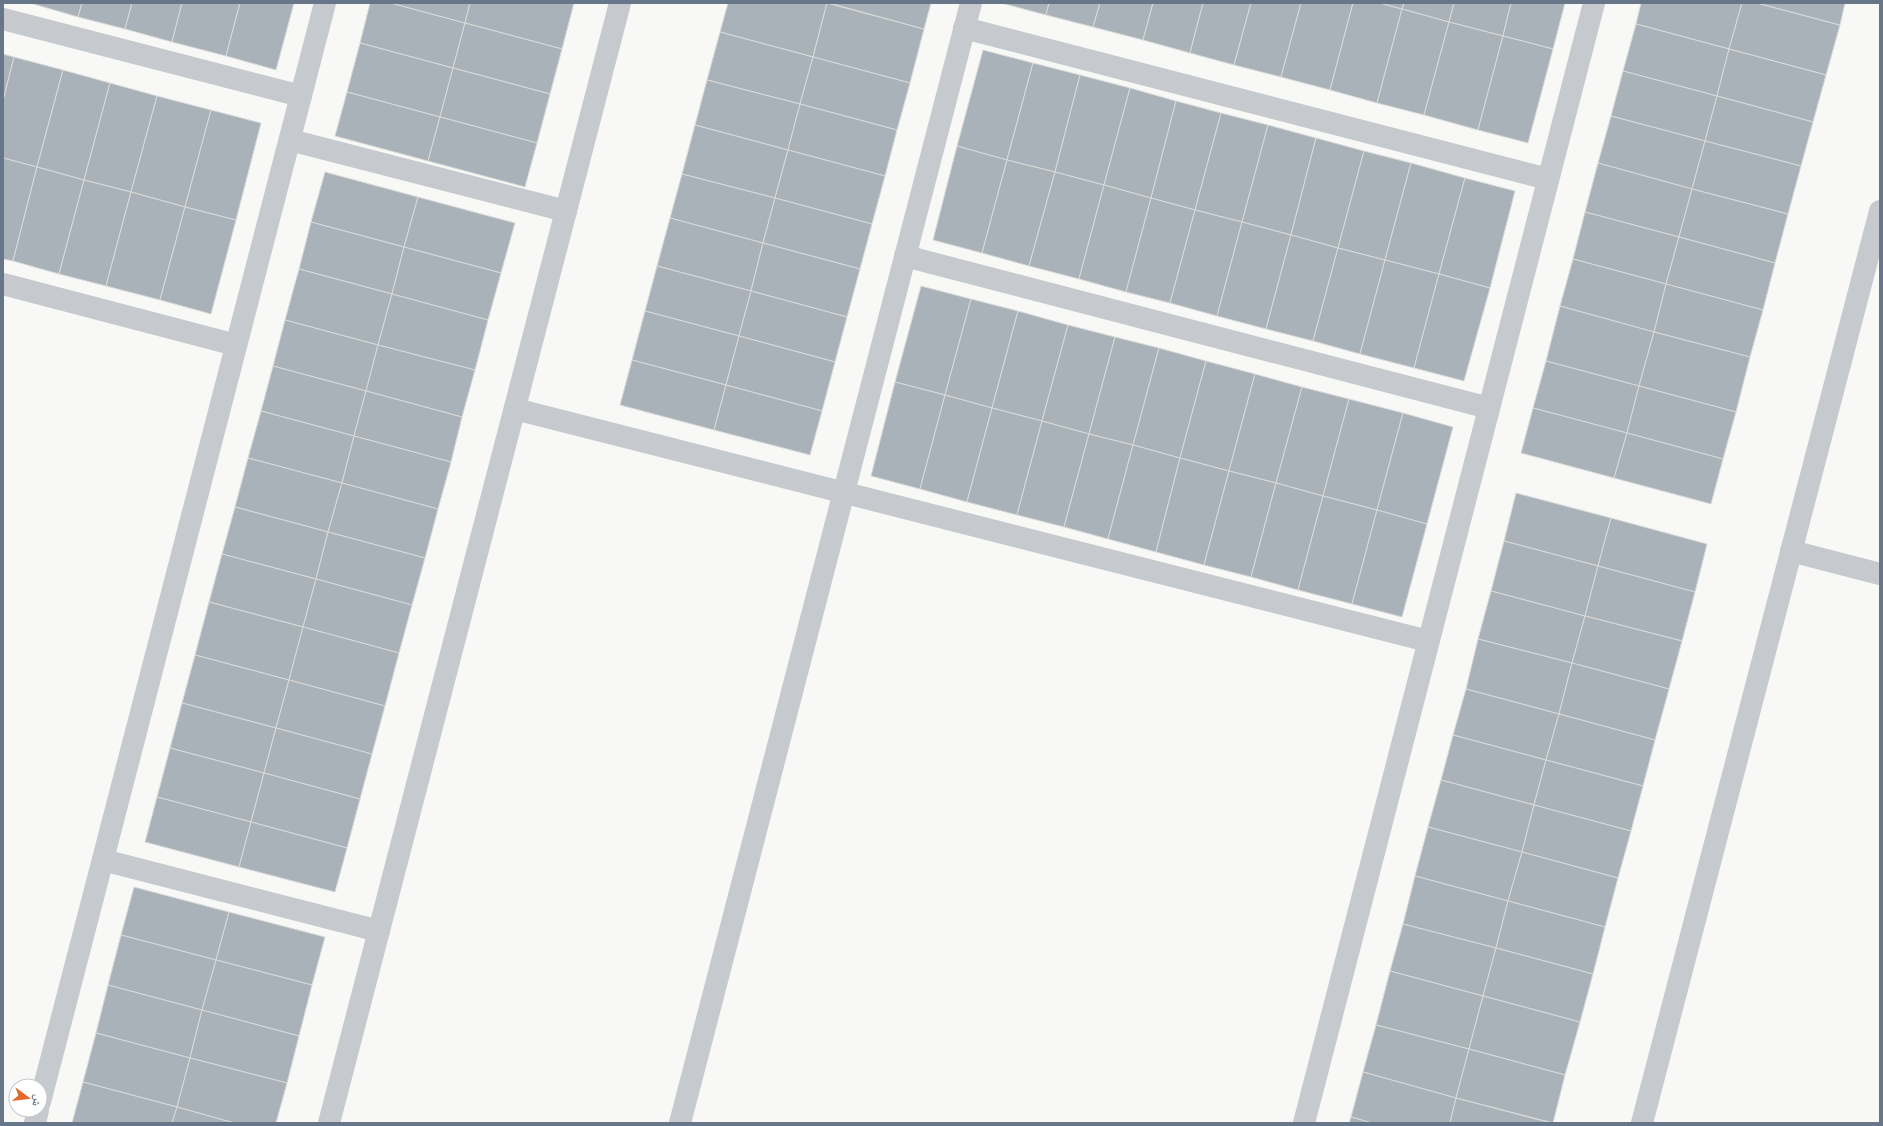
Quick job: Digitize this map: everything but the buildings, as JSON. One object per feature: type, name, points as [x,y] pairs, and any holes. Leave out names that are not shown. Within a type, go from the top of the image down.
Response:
[{"type":"street","points":[[46,1078],[325,3]]},
{"type":"street","points":[[329,1123],[620,3]]},
{"type":"street","points":[[680,1123],[971,3]]},
{"type":"street","points":[[1304,1123],[1594,3]]},
{"type":"street","points":[[3,19],[301,96]]},
{"type":"street","points":[[964,28],[1548,179]]},
{"type":"street","points":[[290,140],[566,211]]},
{"type":"street","points":[[1642,1123],[1880,211]]},
{"type":"street","points":[[905,256],[1489,408]]},
{"type":"street","points":[[3,284],[236,345]]},
{"type":"street","points":[[515,409],[843,494],[1428,641]]},
{"type":"street","points":[[1791,551],[1880,574]]},
{"type":"street","points":[[103,860],[379,931]]}]
